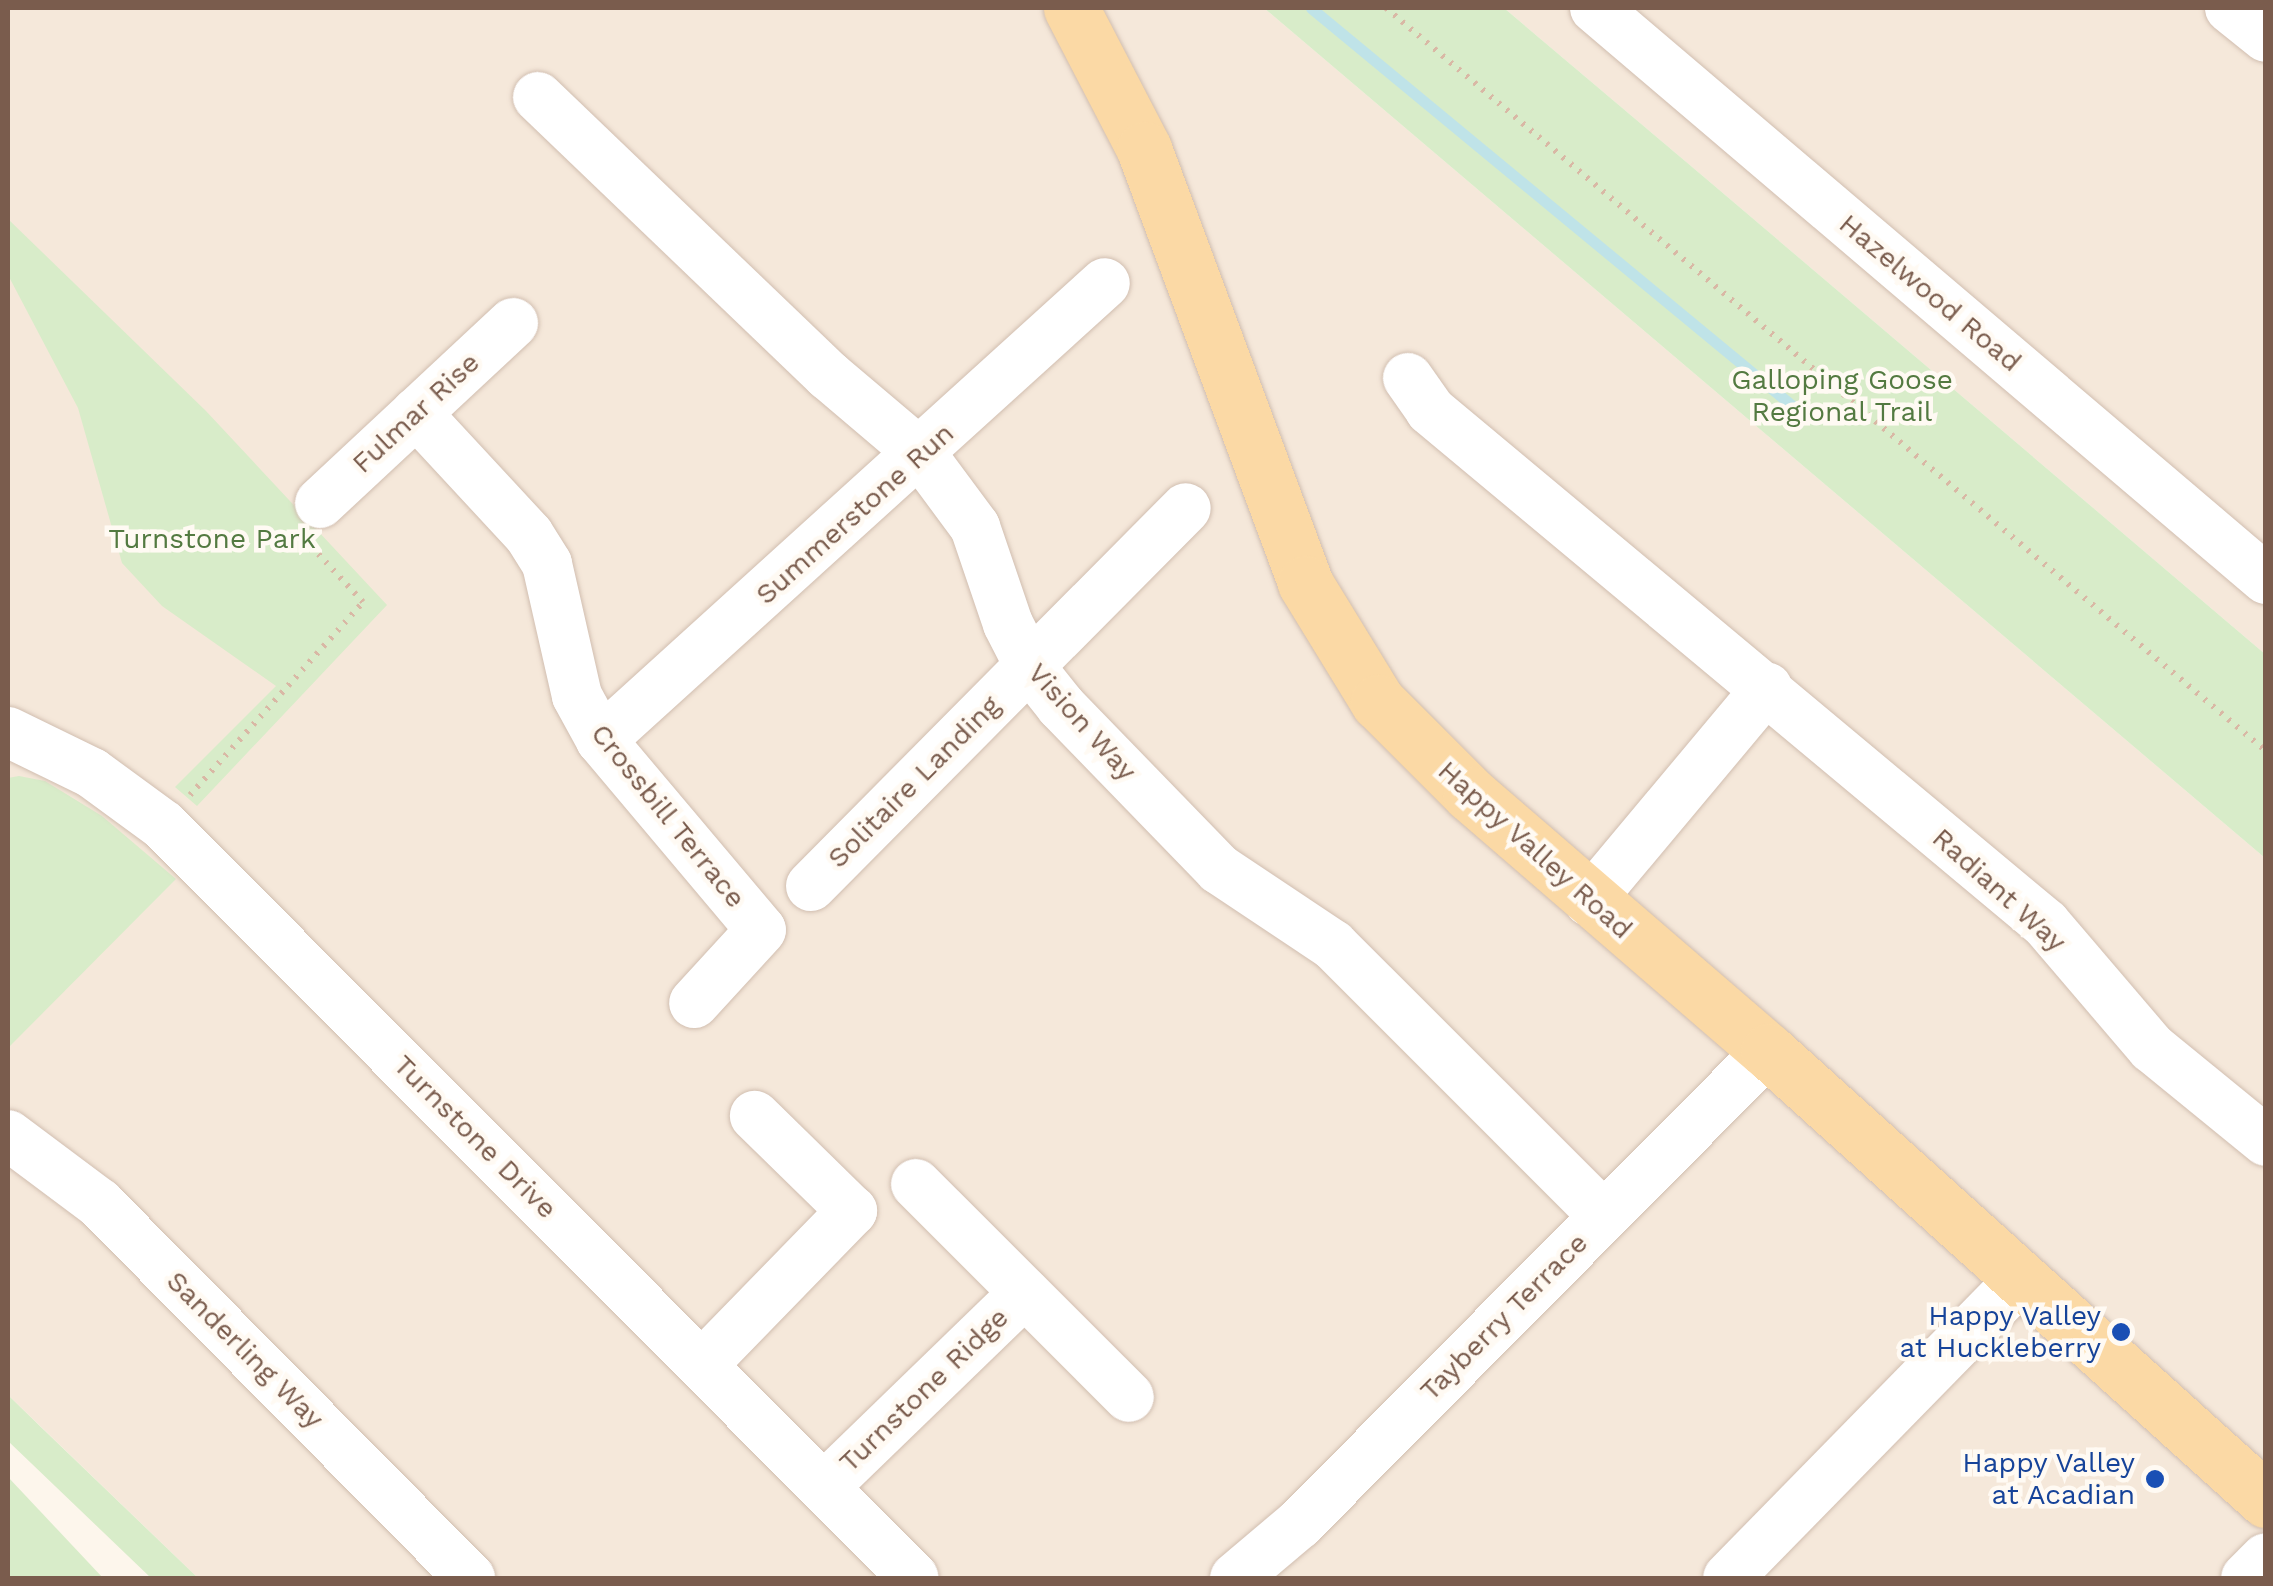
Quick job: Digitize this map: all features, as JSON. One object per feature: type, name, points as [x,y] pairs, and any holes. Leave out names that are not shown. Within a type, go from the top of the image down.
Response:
[{"type":"main road","name":"Happy Valley Road","points":[[1071,8],[1144,149],[1305,583],[1378,702],[1589,901],[1768,1051],[2266,1500]]},
{"type":"street","name":"Hazelwood Road","points":[[1595,8],[2266,579]]},
{"type":"street","points":[[2230,8],[2266,37]]},
{"type":"street","name":"Vision Way","points":[[538,97],[828,375],[922,454],[975,528],[1030,667],[1219,869],[1333,944],[1604,1216]]},
{"type":"street","name":"Summerstone Run","points":[[601,740],[922,454],[1106,283]]},
{"type":"street","name":"Fulmar Rise","points":[[317,526],[416,413],[513,323]]},
{"type":"street","name":"Radiant Way","points":[[1408,378],[1430,410],[2046,924],[2152,1048],[2266,1141]]},
{"type":"street","name":"Crossbill Terrace","points":[[416,413],[529,535],[547,564],[578,696],[601,740],[761,930],[694,1002]]},
{"type":"street","name":"Solitaire Landing","points":[[811,886],[1186,508]]},
{"type":"street","points":[[1589,901],[1767,688]]},
{"type":"street","name":"Turnstone Drive","points":[[8,732],[92,773],[163,825],[914,1578]]},
{"type":"street","name":"Tayberry Terrace","points":[[1235,1578],[1299,1524],[1768,1051]]},
{"type":"street","points":[[702,1364],[852,1211],[755,1116]]},
{"type":"street","name":"Sanderling Way","points":[[8,1136],[99,1204],[470,1578]]},
{"type":"street","name":"Turnstone Ridge","points":[[916,1184],[1128,1398]]},
{"type":"street","points":[[1728,1578],[2022,1278]]},
{"type":"street","name":"Turnstone Ridge","points":[[824,1487],[1024,1292]]},
{"type":"street","points":[[2246,1578],[2266,1558]]},
{"type":"path","points":[[1386,8],[2266,752]]},
{"type":"path","points":[[190,796],[363,602],[317,526]]},
{"type":"shaded area","points":[[8,8],[1264,8],[2265,858],[2265,1578],[198,1578],[8,1395]]},
{"type":"shaded area","points":[[1504,8],[2265,8],[2265,654],[1704,177]]},
{"type":"green space","name":"Galloping Goose Regional Trail","points":[[1264,8],[1504,8],[1704,177],[2265,654],[2265,858]]},
{"type":"green space","name":"Turnstone Park","points":[[8,219],[206,411],[387,605],[197,806],[175,787],[276,686],[162,606],[122,563],[78,408],[8,275]]},
{"type":"green space","points":[[8,778],[45,781],[102,816],[176,879],[8,1048]]},
{"type":"green space","points":[[8,1395],[198,1578],[151,1578],[8,1441]]},
{"type":"green space","points":[[8,1477],[103,1578],[8,1578]]},
{"type":"waterway","points":[[1311,8],[1795,408]]},
{"type":"place","name":"Happy Valley at Huckleberry","points":[[2121,1332]]},
{"type":"place","name":"Happy Valley at Acadian","points":[[2155,1479]]}]
